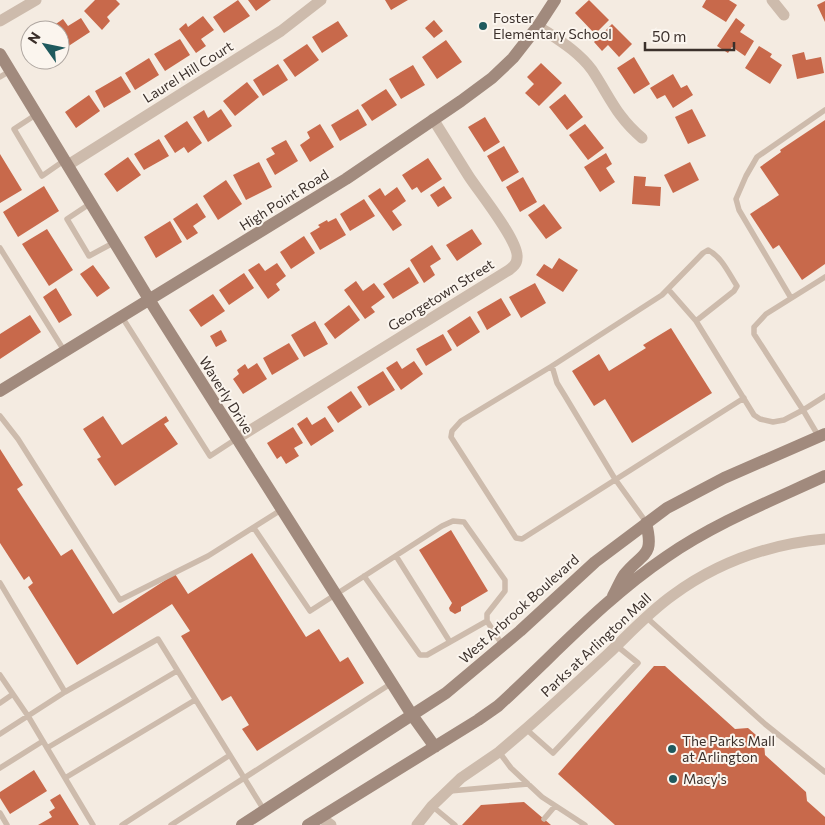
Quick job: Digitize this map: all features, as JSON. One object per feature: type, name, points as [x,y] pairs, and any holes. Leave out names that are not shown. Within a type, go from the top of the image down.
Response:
[{"type":"street","points":[[0,21],[36,0]]},
{"type":"street","name":"Laurel Hill Court","points":[[66,163],[281,31],[321,0]]},
{"type":"street","name":"High Point Road","points":[[0,392],[346,179],[461,101],[492,78],[513,58],[538,26],[554,0]]},
{"type":"street","points":[[772,0],[784,14]]},
{"type":"street","points":[[538,26],[570,48],[582,59],[591,70],[615,110],[630,128],[642,138]]},
{"type":"street","name":"Waverly Drive","points":[[0,54],[5,74],[37,114],[236,439],[412,715],[435,747]]},
{"type":"street","name":"Georgetown Street","points":[[236,439],[515,265],[518,258],[516,248],[508,232],[469,176],[433,119]]},
{"type":"street","name":"West Arbrook Boulevard","points":[[242,825],[446,693],[503,646],[595,562],[667,508],[724,478],[822,435]]},
{"type":"street","points":[[308,825],[498,706],[611,600],[666,557],[711,529],[825,476]]},
{"type":"street","points":[[611,600],[624,575],[646,554],[651,540],[646,523]]},
{"type":"street","name":"Parks at Arlington Mall","points":[[417,825],[432,806],[461,778],[499,752],[526,729],[646,617],[674,594],[726,563],[779,546],[825,539]]},
{"type":"street","points":[[320,817],[331,825]]},
{"type":"lane","points":[[791,298],[740,210],[736,199],[757,157],[825,110]]},
{"type":"lane","points":[[37,114],[14,129],[42,176],[66,163]]},
{"type":"lane","points":[[91,203],[67,219],[89,256],[115,242]]},
{"type":"lane","points":[[0,248],[65,352]]},
{"type":"lane","points":[[696,320],[734,291],[737,286],[721,261],[708,250],[662,295],[552,366],[461,421],[452,431],[451,437],[516,538],[522,539],[744,398]]},
{"type":"lane","points":[[822,435],[803,410],[754,334],[754,327],[766,314],[825,277]]},
{"type":"lane","points":[[668,289],[696,320],[754,415],[760,419],[774,422],[784,420],[825,396]]},
{"type":"lane","points":[[122,317],[210,456],[236,439]]},
{"type":"lane","points":[[552,366],[556,383],[615,479],[646,523]]},
{"type":"lane","points":[[0,416],[18,440],[120,600],[208,556],[281,510]]},
{"type":"lane","points":[[254,528],[310,611],[442,526],[453,521],[464,522],[505,580],[504,591],[487,614],[487,621],[503,646]]},
{"type":"lane","points":[[396,556],[450,642]]},
{"type":"lane","points":[[364,576],[420,655],[427,655],[487,621]]},
{"type":"lane","points":[[0,583],[65,692]]},
{"type":"lane","points":[[646,617],[765,724],[825,772]]},
{"type":"lane","points":[[0,734],[65,692],[158,639],[264,810]]},
{"type":"lane","points":[[526,729],[552,753],[638,662],[617,646]]},
{"type":"lane","points":[[47,748],[177,670]]},
{"type":"lane","points":[[0,675],[28,716],[93,825]]},
{"type":"lane","points":[[171,825],[392,683]]},
{"type":"lane","points":[[0,703],[13,694]]},
{"type":"lane","points":[[65,778],[195,700]]},
{"type":"lane","points":[[0,768],[43,741]]},
{"type":"lane","points":[[499,752],[528,784],[556,806],[585,825]]},
{"type":"lane","points":[[122,825],[230,755]]},
{"type":"lane","points":[[448,791],[528,784]]},
{"type":"lane","points":[[432,806],[455,825]]},
{"type":"lane","points":[[544,819],[556,806]]},
{"type":"lane","points":[[0,813],[7,825]]},
{"type":"building","points":[[95,0],[116,0],[120,4],[107,17],[110,21],[102,30],[84,11]]},
{"type":"building","points":[[238,0],[250,16],[224,33],[213,17]]},
{"type":"building","points":[[248,0],[271,0],[256,11]]},
{"type":"building","points":[[385,0],[408,0],[391,10]]},
{"type":"building","points":[[589,0],[609,20],[595,34],[575,13]]},
{"type":"building","points":[[706,0],[729,0],[737,5],[726,22],[702,7]]},
{"type":"building","points":[[825,1],[825,22],[817,5]]},
{"type":"building","points":[[203,16],[214,30],[201,39],[206,46],[196,53],[179,29],[186,23],[188,27]]},
{"type":"building","points":[[81,18],[90,32],[70,45],[70,25]]},
{"type":"building","points":[[736,18],[745,25],[740,32],[754,41],[745,56],[732,47],[728,53],[717,46]]},
{"type":"building","points":[[434,20],[443,31],[434,38],[425,28]]},
{"type":"building","points":[[338,21],[348,36],[322,53],[312,37]]},
{"type":"building","points":[[612,24],[632,44],[619,57],[608,45],[602,51],[594,42]]},
{"type":"building","points":[[180,39],[190,55],[165,71],[154,54]]},
{"type":"building","points":[[446,40],[462,62],[437,79],[422,57]]},
{"type":"building","points":[[307,44],[319,60],[295,77],[283,60]]},
{"type":"building","points":[[759,46],[772,54],[770,57],[782,65],[770,84],[745,68]]},
{"type":"building","points":[[804,52],[806,60],[821,57],[824,73],[797,79],[792,55]]},
{"type":"building","points":[[634,57],[650,84],[634,94],[617,68]]},
{"type":"building","points":[[149,58],[159,75],[135,90],[125,73]]},
{"type":"building","points":[[541,63],[562,83],[539,106],[525,93],[534,84],[527,77]]},
{"type":"building","points":[[278,64],[288,80],[263,96],[253,80]]},
{"type":"building","points":[[413,65],[425,85],[401,99],[389,79]]},
{"type":"building","points":[[673,74],[681,88],[687,85],[693,95],[673,108],[665,95],[657,99],[650,88]]},
{"type":"building","points":[[121,76],[131,92],[104,108],[95,91]]},
{"type":"building","points":[[247,82],[259,97],[235,116],[223,101]]},
{"type":"building","points":[[386,89],[397,105],[372,121],[361,105]]},
{"type":"building","points":[[565,94],[583,117],[567,130],[549,107]]},
{"type":"building","points":[[89,95],[100,111],[76,128],[65,112]]},
{"type":"building","points":[[221,109],[232,126],[208,142],[193,117],[204,110],[208,118]]},
{"type":"building","points":[[358,109],[367,125],[340,141],[331,125]]},
{"type":"building","points":[[692,109],[706,136],[688,144],[675,117]]},
{"type":"building","points":[[485,117],[500,142],[484,152],[468,127]]},
{"type":"building","points":[[825,120],[825,264],[802,280],[779,245],[773,249],[750,214],[779,195],[760,167],[781,152],[780,150]]},
{"type":"building","points":[[187,121],[202,143],[188,153],[184,147],[175,153],[164,136]]},
{"type":"building","points":[[320,124],[334,147],[310,162],[300,145],[310,138],[307,132]]},
{"type":"building","points":[[585,124],[604,148],[588,160],[569,135]]},
{"type":"building","points":[[159,139],[169,156],[144,170],[134,154]]},
{"type":"building","points":[[286,140],[298,161],[275,175],[266,159],[275,154],[271,148]]},
{"type":"building","points":[[504,146],[519,172],[502,182],[487,156]]},
{"type":"building","points":[[606,153],[612,164],[606,168],[615,182],[600,192],[584,167]]},
{"type":"building","points":[[0,154],[22,190],[0,203]]},
{"type":"building","points":[[128,157],[141,175],[117,192],[104,174]]},
{"type":"building","points":[[428,158],[442,179],[421,193],[417,187],[412,190],[402,175]]},
{"type":"building","points":[[259,162],[272,187],[246,200],[233,175]]},
{"type":"building","points":[[690,162],[699,180],[673,193],[664,175]]},
{"type":"building","points":[[634,176],[646,177],[645,186],[661,187],[660,206],[632,204]]},
{"type":"building","points":[[523,177],[537,202],[520,212],[506,187]]},
{"type":"building","points":[[226,180],[242,204],[218,220],[203,196]]},
{"type":"building","points":[[44,186],[59,211],[18,237],[3,212]]},
{"type":"building","points":[[444,186],[452,198],[438,207],[430,195]]},
{"type":"building","points":[[397,187],[406,201],[392,211],[402,225],[393,231],[368,196],[380,188],[385,196]]},
{"type":"building","points":[[364,199],[375,216],[350,231],[340,214]]},
{"type":"building","points":[[197,203],[206,217],[193,226],[198,233],[187,240],[173,219]]},
{"type":"building","points":[[544,204],[562,228],[546,239],[528,215]]},
{"type":"building","points":[[336,218],[346,235],[320,250],[310,233],[320,227],[318,225]]},
{"type":"building","points":[[170,221],[182,242],[156,258],[144,237]]},
{"type":"building","points":[[47,229],[73,270],[49,286],[22,244]]},
{"type":"building","points":[[472,229],[482,244],[457,261],[446,245]]},
{"type":"building","points":[[304,236],[315,253],[291,269],[280,252]]},
{"type":"building","points":[[432,245],[441,259],[430,266],[435,275],[424,283],[410,260]]},
{"type":"building","points":[[559,258],[578,270],[563,292],[536,275],[544,264],[552,269]]},
{"type":"building","points":[[259,263],[265,271],[277,263],[286,276],[276,284],[280,290],[268,299],[248,270]]},
{"type":"building","points":[[93,265],[110,288],[97,297],[80,274]]},
{"type":"building","points":[[409,267],[419,283],[393,299],[383,284]]},
{"type":"building","points":[[244,273],[254,288],[229,305],[219,290]]},
{"type":"building","points":[[356,281],[363,291],[374,283],[385,297],[371,307],[375,312],[365,319],[344,290]]},
{"type":"building","points":[[535,283],[546,303],[521,318],[509,297]]},
{"type":"building","points":[[56,288],[72,315],[59,323],[43,297]]},
{"type":"building","points":[[213,294],[225,311],[201,327],[189,310]]},
{"type":"building","points":[[501,298],[511,315],[487,330],[477,312]]},
{"type":"building","points":[[349,305],[360,320],[335,339],[324,324]]},
{"type":"building","points":[[30,315],[41,332],[0,359],[0,334]]},
{"type":"building","points":[[470,316],[480,332],[457,347],[447,331]]},
{"type":"building","points":[[315,321],[328,344],[304,357],[291,335]]},
{"type":"building","points":[[671,328],[712,393],[632,443],[605,399],[594,406],[572,371],[599,354],[609,371],[646,348],[643,345]]},
{"type":"building","points":[[221,330],[227,341],[216,347],[210,336]]},
{"type":"building","points":[[443,334],[452,350],[426,366],[416,349]]},
{"type":"building","points":[[289,343],[299,359],[272,375],[263,358]]},
{"type":"building","points":[[397,361],[402,369],[414,361],[423,374],[401,390],[386,368]]},
{"type":"building","points":[[257,363],[267,379],[243,394],[233,379],[239,374],[237,370],[245,364],[248,369]]},
{"type":"building","points":[[383,371],[395,390],[369,406],[357,387]]},
{"type":"building","points":[[351,391],[362,407],[338,423],[327,407]]},
{"type":"building","points":[[103,416],[122,445],[166,416],[169,421],[164,424],[178,444],[115,486],[97,459],[101,457],[83,429]]},
{"type":"building","points":[[307,417],[312,425],[325,417],[334,431],[311,446],[297,424]]},
{"type":"building","points":[[293,427],[303,443],[294,448],[299,456],[286,464],[281,456],[277,459],[267,443]]},
{"type":"building","points":[[0,449],[23,485],[17,489],[61,556],[72,549],[113,614],[175,574],[188,594],[252,553],[306,637],[319,629],[340,662],[348,657],[364,683],[257,751],[242,729],[249,725],[231,696],[222,701],[181,636],[190,631],[172,604],[77,665],[28,587],[33,583],[29,576],[24,580],[0,543]]},
{"type":"building","points":[[451,530],[488,591],[461,607],[461,611],[455,614],[450,611],[449,608],[452,603],[419,550]]},
{"type":"building","name":"The Parks Mall at Arlington","points":[[654,666],[665,666],[735,729],[748,728],[764,742],[765,755],[806,792],[807,801],[825,817],[825,825],[615,825],[558,774]]},
{"type":"building","points":[[34,770],[47,791],[10,814],[0,798],[0,792]]},
{"type":"building","points":[[60,794],[79,825],[38,825],[52,817],[49,812],[55,808],[50,800]]},
{"type":"building","points":[[524,802],[551,825],[462,825],[481,805]]},
{"type":"place","name":"Foster Elementary School","points":[[483,26]]},
{"type":"place","name":"The Parks Mall at Arlington","points":[[672,749]]},
{"type":"place","name":"Macy's","points":[[673,779]]}]
